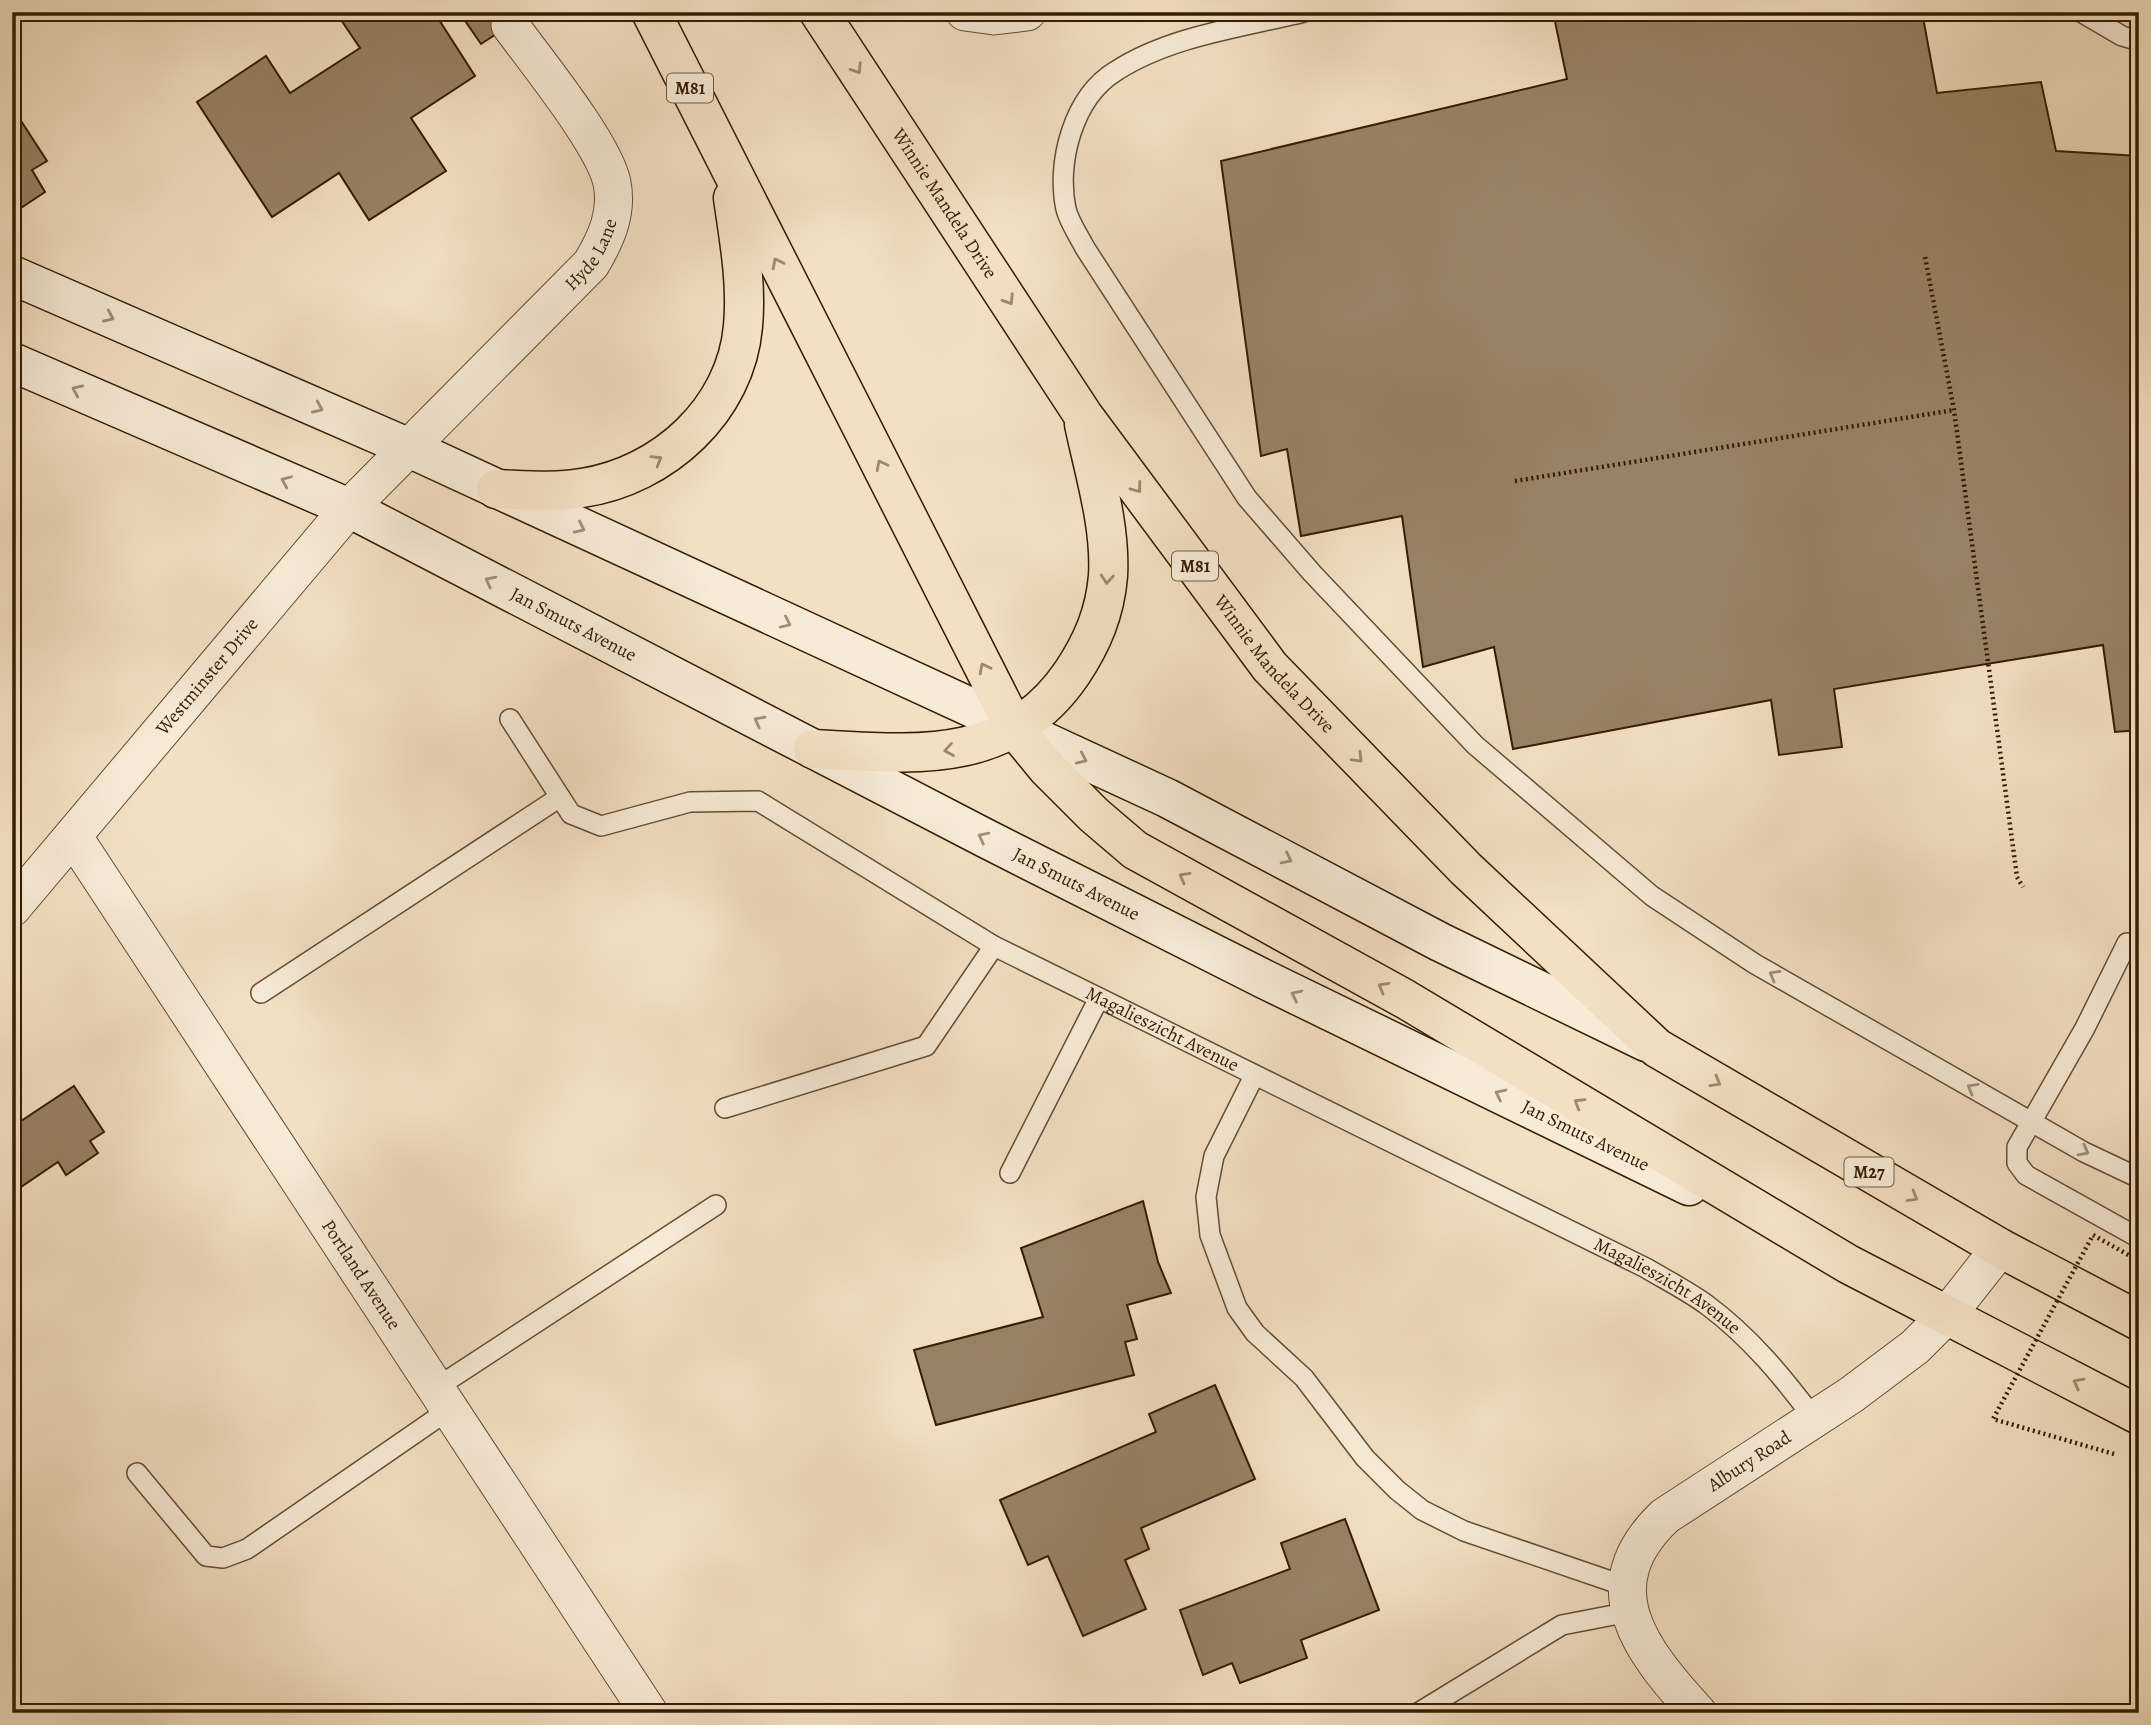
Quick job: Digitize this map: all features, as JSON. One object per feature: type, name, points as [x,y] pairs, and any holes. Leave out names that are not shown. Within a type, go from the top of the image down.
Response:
[{"type":"main road","name":"M81","points":[[651,12],[1015,729]]},
{"type":"main road","name":"Winnie Mandela Drive","points":[[819,12],[1083,415],[1270,667],[1466,869],[1657,1048]]},
{"type":"main road","points":[[496,489],[554,491],[611,481],[645,468],[678,447],[702,423],[722,394],[736,362],[743,328],[742,257],[727,165]]},
{"type":"main road","name":"M27","points":[[12,275],[407,447],[1167,798],[1440,942],[1657,1048],[2000,1248],[2139,1321]]},
{"type":"main road","name":"Jan Smuts Avenue","points":[[12,362],[349,508],[1264,979],[1848,1264],[2139,1415]]},
{"type":"main road","points":[[813,749],[924,754],[959,749],[1015,729],[1042,709],[1067,680],[1088,649],[1102,616],[1108,575],[1107,543],[1083,415]]},
{"type":"main road","points":[[1015,729],[1047,768],[1094,815],[1136,850],[1405,999],[1848,1264]]},
{"type":"street","points":[[965,12],[994,16],[1027,12]]},
{"type":"street","name":"Hyde Lane","points":[[407,447],[591,264],[606,239],[613,213],[612,183],[601,155],[510,25]]},
{"type":"street","name":"Westminster Drive","points":[[12,908],[349,508],[407,447]]},
{"type":"street","name":"Portland Avenue","points":[[74,835],[649,1713]]},
{"type":"street","name":"Albury Road","points":[[1627,1599],[1632,1560],[1645,1535],[1665,1516],[1815,1420],[1915,1347],[1948,1314],[2000,1248]]},
{"type":"street","points":[[1627,1599],[1649,1652],[1698,1713]]},
{"type":"lane","points":[[1304,12],[1179,43],[1113,72],[1089,99],[1070,131],[1062,173],[1066,211],[1085,248],[1247,498],[1304,564],[1475,745],[1652,896],[1755,964],[2084,1152],[2139,1178]]},
{"type":"lane","points":[[2081,12],[2122,36],[2139,41]]},
{"type":"lane","name":"Magalieszicht Avenue","points":[[510,719],[571,814],[601,826],[690,802],[758,801],[994,946],[1646,1268],[1705,1303],[1741,1333],[1777,1369],[1815,1420]]},
{"type":"lane","points":[[261,993],[560,797]]},
{"type":"lane","points":[[2127,943],[2085,1028],[2017,1147],[2017,1163],[2026,1175],[2139,1238]]},
{"type":"lane","points":[[725,1108],[926,1046],[994,946]]},
{"type":"lane","points":[[1010,1173],[1099,998]]},
{"type":"lane","points":[[1254,1076],[1214,1156],[1206,1197],[1210,1235],[1237,1308],[1249,1325],[1304,1378],[1364,1458],[1396,1490],[1422,1510],[1464,1531],[1627,1599]]},
{"type":"lane","points":[[137,1473],[206,1556],[223,1558],[247,1549],[443,1399],[716,1205]]},
{"type":"lane","points":[[1418,1713],[1562,1625],[1627,1599]]},
{"type":"path","points":[[1925,257],[1954,410],[2017,877],[2023,887]]},
{"type":"path","points":[[1515,481],[1954,410]]},
{"type":"path","points":[[2114,1454],[1993,1419],[2093,1235],[2139,1261]]},
{"type":"building","points":[[434,12],[475,76],[411,118],[446,171],[369,220],[339,173],[272,217],[197,102],[266,56],[290,93],[360,48],[337,14]]},
{"type":"building","points":[[459,12],[530,12],[481,44]]},
{"type":"building","points":[[1553,12],[1922,12],[1937,93],[2041,82],[2056,151],[2139,156],[2139,730],[2115,732],[2103,645],[1834,689],[1842,747],[1779,755],[1771,700],[1513,749],[1494,647],[1423,667],[1402,516],[1301,536],[1287,449],[1261,456],[1221,161],[1567,79]]},
{"type":"building","points":[[12,107],[47,161],[32,170],[45,192],[12,214]]},
{"type":"building","points":[[74,1086],[104,1132],[90,1141],[98,1153],[66,1175],[58,1162],[12,1193],[12,1127]]},
{"type":"building","points":[[1143,1201],[1158,1262],[1171,1293],[1127,1305],[1137,1339],[1125,1342],[1134,1375],[936,1425],[914,1350],[1043,1317],[1021,1248]]},
{"type":"building","points":[[1215,1385],[1255,1479],[1141,1528],[1149,1549],[1125,1560],[1146,1609],[1083,1636],[1048,1556],[1028,1565],[1000,1500],[1156,1432],[1149,1414]]},
{"type":"building","points":[[1345,1519],[1379,1610],[1301,1640],[1307,1658],[1240,1683],[1232,1663],[1203,1675],[1180,1610],[1290,1569],[1281,1543]]}]
